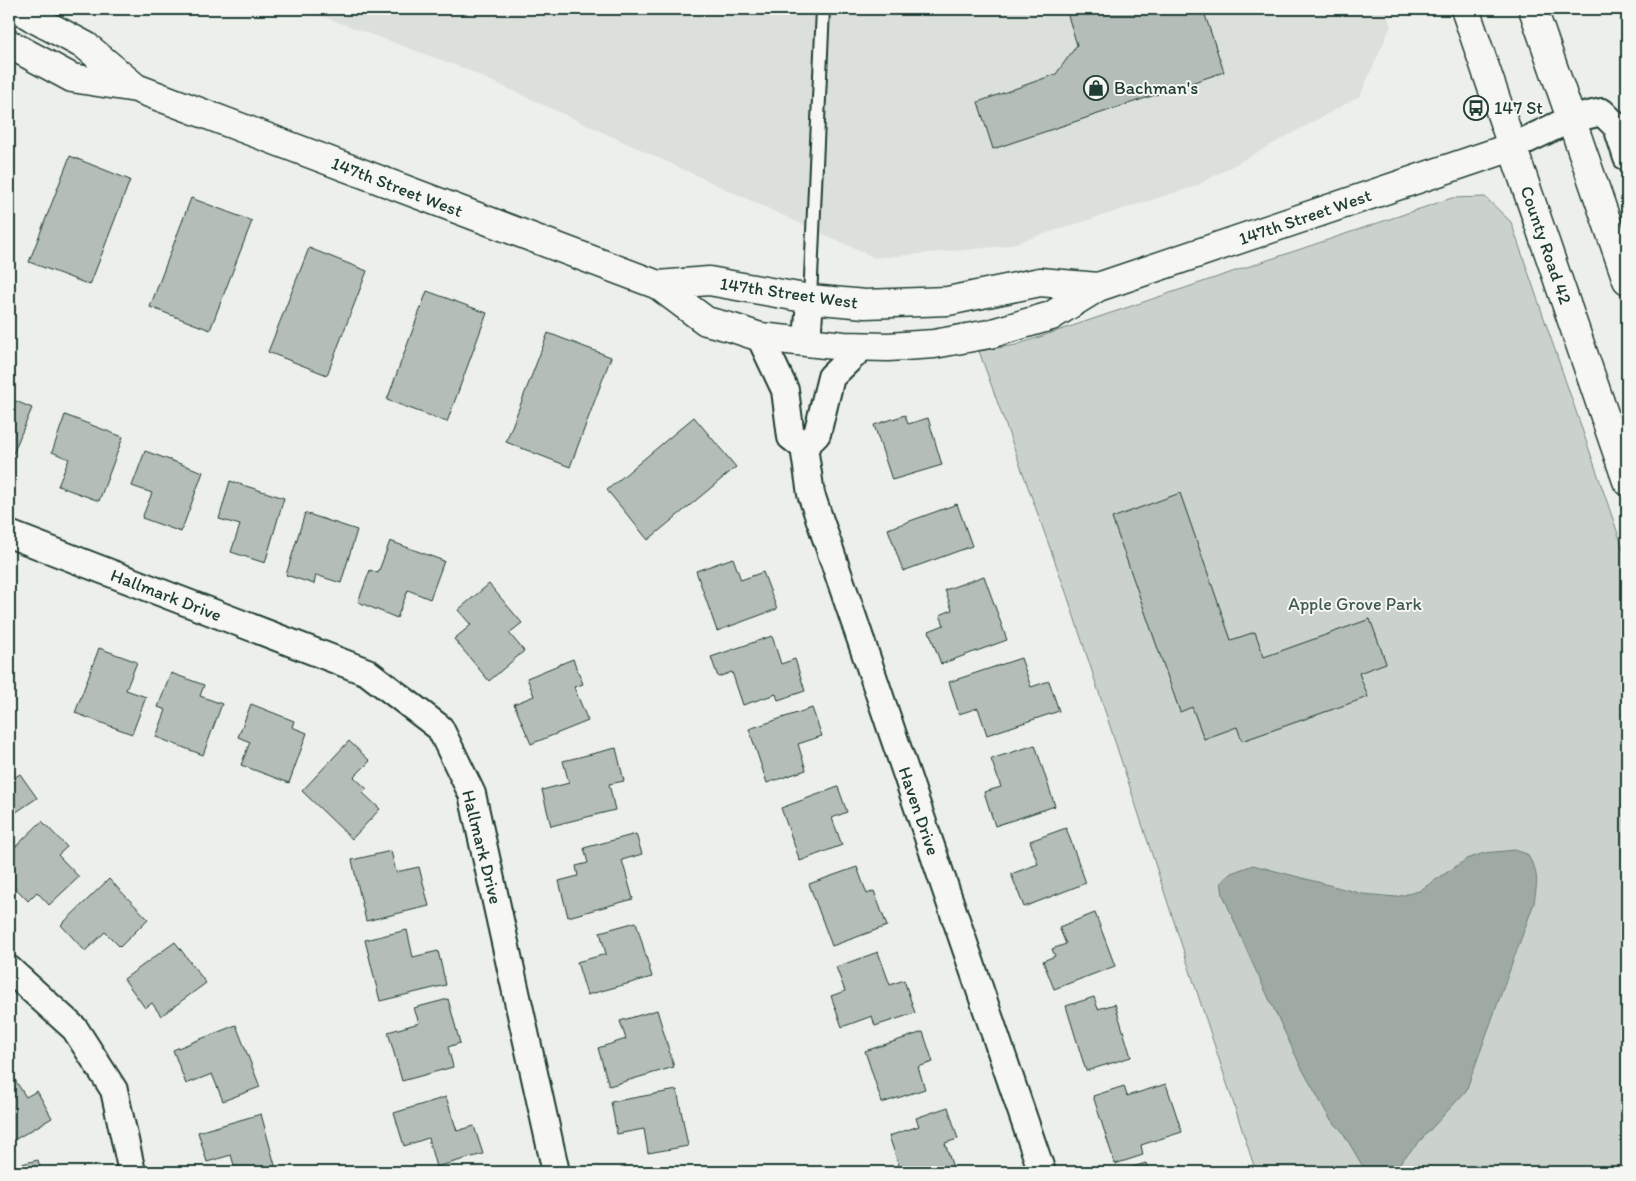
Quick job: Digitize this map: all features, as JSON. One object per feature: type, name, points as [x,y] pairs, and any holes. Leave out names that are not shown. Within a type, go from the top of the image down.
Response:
[{"type":"main road","name":"147th Street West","points":[[19,9],[86,46],[136,88]]},
{"type":"main road","name":"County Road 42","points":[[1465,9],[1627,481]]},
{"type":"main road","points":[[1533,9],[1627,280]]},
{"type":"main road","name":"147th Street West","points":[[9,44],[72,78],[136,88],[658,286],[706,321],[760,337],[862,347],[934,344],[989,334],[1051,316],[1098,287],[1512,148]]},
{"type":"main road","name":"147th Street West","points":[[658,286],[709,281],[810,300],[865,304],[948,301],[1040,282],[1098,287]]},
{"type":"street","points":[[1512,148],[1571,119],[1602,112],[1617,127],[1627,158]]},
{"type":"street","points":[[807,342],[810,300]]},
{"type":"street","name":"Haven Drive","points":[[760,337],[785,390],[791,437],[804,447],[811,494],[1042,1172]]},
{"type":"street","points":[[804,447],[817,434],[831,377],[862,347]]},
{"type":"street","name":"Hallmark Drive","points":[[9,534],[368,672],[440,728],[472,794],[556,1172]]},
{"type":"street","points":[[9,969],[75,1029],[114,1090],[132,1172]]},
{"type":"lane","points":[[810,300],[823,9]]},
{"type":"shaded area","points":[[302,9],[1385,9],[1391,26],[1360,96],[1196,186],[1006,246],[875,258],[468,70]]},
{"type":"shaded area","points":[[1515,850],[1527,854],[1534,867],[1537,883],[1534,903],[1466,1091],[1397,1166],[1387,1172],[1372,1172],[1362,1165],[1342,1131],[1330,1119],[1301,1067],[1250,958],[1223,895],[1221,882],[1231,873],[1253,865],[1363,894],[1396,897],[1419,891],[1467,859],[1484,853]]},
{"type":"green space","name":"Apple Grove Park","points":[[1485,197],[1511,222],[1627,560],[1627,1172],[1256,1172],[1067,595],[979,351],[1016,345],[1452,198]]},
{"type":"building","name":"Bachman's","points":[[1066,9],[1203,9],[1224,72],[993,149],[978,102],[1056,74],[1077,45]]},
{"type":"building","points":[[70,156],[130,180],[90,285],[29,262]]},
{"type":"building","points":[[191,198],[252,221],[210,330],[150,307]]},
{"type":"building","points":[[309,248],[367,271],[327,375],[268,352]]},
{"type":"building","points":[[427,291],[487,313],[447,422],[387,400]]},
{"type":"building","points":[[548,333],[611,357],[570,467],[506,442]]},
{"type":"building","points":[[9,398],[32,408],[12,456],[9,454]]},
{"type":"building","points":[[65,415],[123,437],[99,501],[58,486],[69,459],[52,452]]},
{"type":"building","points":[[905,415],[908,424],[928,418],[942,465],[892,480],[874,425]]},
{"type":"building","points":[[694,417],[736,467],[648,540],[607,490]]},
{"type":"building","points":[[145,451],[203,472],[181,532],[142,518],[152,493],[132,486]]},
{"type":"building","points":[[230,481],[284,498],[265,563],[231,552],[240,525],[219,519]]},
{"type":"building","points":[[1180,493],[1231,640],[1255,632],[1264,657],[1370,619],[1386,663],[1359,673],[1368,697],[1242,741],[1237,727],[1204,739],[1192,707],[1180,712],[1112,518]]},
{"type":"building","points":[[957,504],[972,546],[903,571],[888,529]]},
{"type":"building","points":[[305,513],[357,530],[341,583],[316,575],[314,584],[286,575]]},
{"type":"building","points":[[390,541],[444,561],[430,599],[408,590],[397,618],[358,602],[370,570],[378,573]]},
{"type":"building","points":[[733,558],[741,580],[763,572],[777,609],[717,631],[696,571]]},
{"type":"building","points":[[984,576],[1007,640],[941,664],[929,631],[944,625],[940,615],[952,610],[945,590]]},
{"type":"building","points":[[489,584],[522,623],[509,633],[524,651],[489,681],[454,639],[471,625],[458,610]]},
{"type":"building","points":[[772,636],[781,664],[795,659],[805,691],[778,700],[776,694],[743,705],[732,672],[718,677],[711,657]]},
{"type":"building","points":[[99,648],[137,662],[126,690],[146,697],[132,734],[75,713]]},
{"type":"building","points":[[1021,658],[1031,687],[1049,681],[1059,711],[987,735],[978,708],[959,714],[949,682]]},
{"type":"building","points":[[573,659],[583,684],[574,687],[588,721],[531,744],[514,704],[534,696],[527,678]]},
{"type":"building","points":[[171,673],[204,685],[200,696],[222,704],[203,755],[156,737],[166,710],[158,707]]},
{"type":"building","points":[[251,704],[294,721],[292,727],[307,733],[289,783],[241,765],[250,742],[238,737]]},
{"type":"building","points":[[812,708],[822,736],[798,744],[806,770],[767,783],[749,729]]},
{"type":"building","points":[[349,741],[370,761],[354,777],[367,789],[363,793],[380,809],[352,839],[302,791]]},
{"type":"building","points":[[1035,745],[1055,806],[995,826],[984,792],[1001,787],[991,759]]},
{"type":"building","points":[[616,748],[624,781],[609,784],[615,810],[551,826],[542,790],[569,783],[563,761]]},
{"type":"building","points":[[20,774],[37,798],[9,817],[9,781]]},
{"type":"building","points":[[838,787],[847,812],[832,818],[842,845],[800,861],[781,808]]},
{"type":"building","points":[[42,821],[67,847],[58,855],[79,877],[49,905],[37,892],[28,901],[9,881],[9,853]]},
{"type":"building","points":[[1066,828],[1086,883],[1024,907],[1011,874],[1038,864],[1030,841]]},
{"type":"building","points":[[636,834],[642,854],[622,860],[633,899],[568,917],[559,881],[578,876],[576,866],[588,863],[584,848]]},
{"type":"building","points":[[391,851],[396,872],[419,867],[429,906],[366,921],[352,860]]},
{"type":"building","points":[[857,867],[867,894],[874,891],[887,926],[832,946],[809,884]]},
{"type":"building","points":[[109,879],[148,919],[120,947],[105,932],[85,951],[61,925]]},
{"type":"building","points":[[1095,913],[1115,966],[1054,989],[1043,961],[1055,956],[1052,949],[1066,944],[1059,927]]},
{"type":"building","points":[[636,922],[652,977],[587,995],[577,962],[606,954],[600,932]]},
{"type":"building","points":[[407,930],[413,957],[438,951],[446,985],[380,1001],[365,940]]},
{"type":"building","points":[[175,942],[206,983],[161,1016],[152,1003],[145,1008],[124,979]]},
{"type":"building","points":[[878,952],[890,985],[904,980],[915,1013],[875,1026],[872,1016],[842,1027],[831,996],[845,991],[836,967]]},
{"type":"building","points":[[1094,997],[1098,1009],[1115,1004],[1131,1057],[1086,1071],[1066,1006]]},
{"type":"building","points":[[448,999],[460,1043],[448,1047],[453,1067],[402,1081],[388,1032],[419,1023],[414,1008]]},
{"type":"building","points":[[657,1010],[674,1067],[609,1086],[598,1048],[626,1039],[620,1021]]},
{"type":"building","points":[[236,1025],[260,1087],[223,1101],[212,1074],[186,1084],[173,1050]]},
{"type":"building","points":[[923,1032],[933,1062],[918,1067],[925,1089],[882,1103],[865,1051]]},
{"type":"building","points":[[15,1080],[26,1097],[37,1091],[52,1118],[9,1143],[9,1083]]},
{"type":"building","points":[[1166,1084],[1182,1132],[1141,1145],[1143,1155],[1115,1164],[1093,1096],[1124,1086],[1127,1096]]},
{"type":"building","points":[[677,1090],[688,1146],[648,1153],[644,1129],[617,1134],[611,1102]]},
{"type":"building","points":[[446,1097],[457,1131],[474,1126],[483,1154],[436,1167],[428,1138],[404,1146],[394,1113]]},
{"type":"building","points":[[948,1107],[958,1139],[945,1143],[954,1171],[901,1172],[889,1136],[919,1126],[916,1118]]},
{"type":"building","points":[[261,1114],[276,1169],[263,1172],[236,1172],[231,1155],[207,1162],[198,1132]]},
{"type":"building","points":[[38,1160],[41,1172],[9,1172],[9,1167]]},
{"type":"building","points":[[1146,1163],[1149,1172],[1115,1172]]},
{"type":"building","points":[[1182,1165],[1184,1172],[1159,1172]]},
{"type":"place","name":"Bachman's","points":[[1096,88]]},
{"type":"place","name":"147 St","points":[[1476,108]]}]
